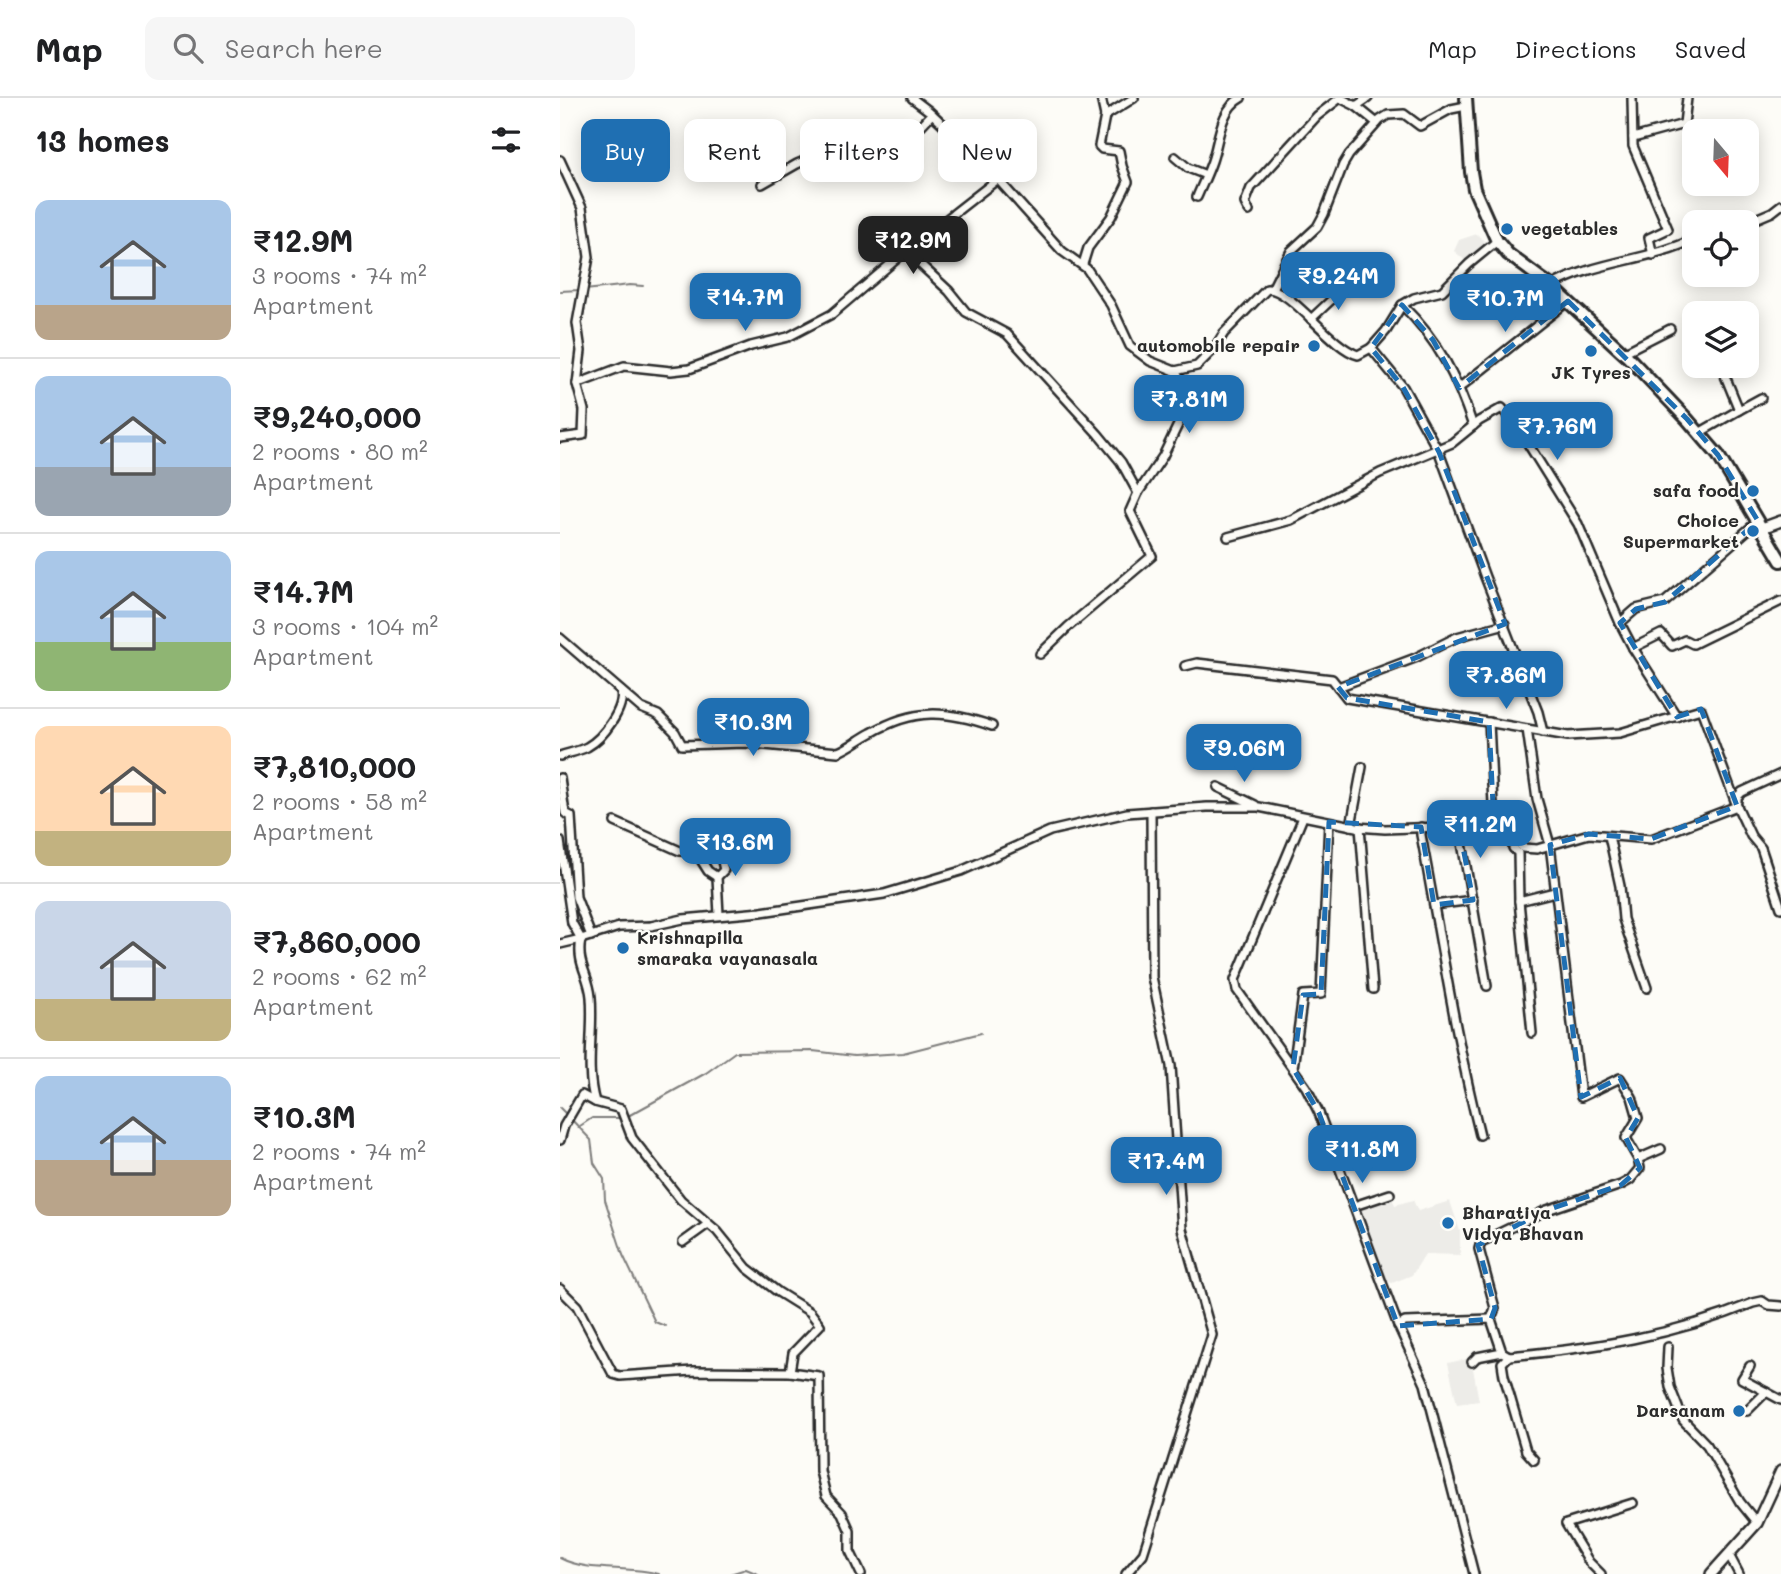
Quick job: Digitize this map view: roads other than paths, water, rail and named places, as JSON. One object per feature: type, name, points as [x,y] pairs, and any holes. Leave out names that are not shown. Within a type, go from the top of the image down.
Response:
[{"type":"highway","points":[[1466,102],[1472,180],[1497,241],[1517,262],[1551,286],[1623,353],[1699,433],[1718,455],[1781,561]]},
{"type":"main road","points":[[1760,524],[1781,521]]},
{"type":"main road","points":[[1711,1574],[1757,1523],[1781,1471]]},
{"type":"street","points":[[912,98],[938,120]]},
{"type":"street","points":[[1083,264],[1088,248],[1111,217],[1128,182],[1119,151],[1096,147],[1105,116],[1101,98]]},
{"type":"street","points":[[1105,116],[1135,98]]},
{"type":"street","points":[[1197,197],[1213,161],[1220,130],[1233,102],[1241,98]]},
{"type":"street","points":[[1249,211],[1245,203],[1251,188],[1317,116],[1340,98],[1356,106],[1377,123]]},
{"type":"street","points":[[1356,106],[1368,98]]},
{"type":"street","points":[[1632,98],[1633,146],[1636,157],[1668,229],[1649,238],[1653,255]]},
{"type":"street","points":[[1633,138],[1684,124],[1687,98]]},
{"type":"street","points":[[1272,289],[1292,251],[1317,227],[1349,155],[1377,123],[1388,114],[1398,113],[1404,114],[1420,126],[1466,102]]},
{"type":"street","points":[[762,184],[797,164],[841,145],[874,140],[893,150],[901,147],[932,114]]},
{"type":"street","points":[[1175,157],[1188,167],[1206,175]]},
{"type":"street","points":[[560,160],[582,208],[589,257],[577,323],[581,351],[577,384],[584,410],[583,435],[560,438]]},
{"type":"street","points":[[577,384],[624,366],[671,371],[689,369],[751,346],[789,337],[832,314],[906,251],[994,182]]},
{"type":"street","points":[[1001,182],[1062,251],[1083,264],[1111,305],[1130,346],[1150,361],[1175,371],[1197,366],[1205,361],[1224,333],[1267,289],[1283,294],[1351,353],[1358,355],[1371,348],[1387,331],[1402,305],[1426,294],[1443,291],[1469,264],[1497,241]]},
{"type":"street","points":[[1759,218],[1781,205]]},
{"type":"street","points":[[1551,286],[1569,276],[1653,255],[1682,244]]},
{"type":"street","points":[[906,251],[949,291],[966,312],[1007,334],[1121,462],[1138,493]]},
{"type":"street","points":[[1311,319],[1346,286]]},
{"type":"street","points":[[1459,388],[1568,301]]},
{"type":"street","points":[[1402,305],[1433,340],[1466,402],[1473,426]]},
{"type":"street","points":[[1623,353],[1670,329]]},
{"type":"street","points":[[1371,348],[1403,387],[1438,450],[1538,712],[1543,732]]},
{"type":"street","points":[[1040,654],[1152,556],[1130,511],[1138,493],[1163,456],[1189,402],[1185,387],[1175,371]]},
{"type":"street","points":[[1726,378],[1739,410]]},
{"type":"street","points":[[1699,433],[1761,398]]},
{"type":"street","points":[[1228,537],[1292,520],[1380,473],[1452,443],[1502,408],[1507,411],[1578,524],[1620,623],[1677,717]]},
{"type":"street","points":[[1620,623],[1636,609],[1665,602],[1760,524]]},
{"type":"street","points":[[1633,648],[1661,634],[1672,646],[1685,640],[1693,644],[1781,601]]},
{"type":"street","points":[[1338,687],[1415,658],[1457,637],[1505,624]]},
{"type":"street","points":[[560,638],[641,708],[658,715],[676,732],[682,745],[744,743],[838,752],[851,747],[870,733],[920,714],[956,715],[992,726]]},
{"type":"street","points":[[1185,666],[1197,663],[1332,679],[1347,698],[1568,736],[1620,733],[1701,709],[1737,806],[1751,836],[1761,848],[1781,908]]},
{"type":"street","points":[[560,756],[586,747],[599,738],[620,703],[621,691]]},
{"type":"street","points":[[1489,722],[1494,825]]},
{"type":"street","points":[[1502,1352],[1491,1319],[1495,1308],[1479,1249],[1481,1242],[1548,1210],[1620,1185],[1640,1168],[1626,1138],[1638,1118],[1632,1097],[1620,1078],[1581,1097],[1550,845],[1537,799],[1527,729]]},
{"type":"street","points":[[1351,826],[1362,767]]},
{"type":"street","points":[[1737,806],[1737,797],[1742,792],[1781,775]]},
{"type":"street","points":[[560,778],[565,814],[571,816],[576,897],[591,936]]},
{"type":"street","points":[[1218,787],[1259,807]]},
{"type":"street","points":[[560,944],[619,927],[651,926],[682,919],[761,912],[884,894],[961,871],[1050,831],[1127,813],[1207,807],[1259,807],[1360,827],[1494,825],[1502,828],[1523,848],[1537,849],[1588,834],[1651,839],[1737,806]]},
{"type":"street","points":[[1126,1574],[1143,1554],[1212,1335],[1182,1228],[1171,1066],[1152,978],[1152,811]]},
{"type":"street","points":[[1303,817],[1235,980],[1237,990],[1306,1087],[1320,1113],[1398,1326],[1425,1384],[1474,1574]]},
{"type":"street","points":[[615,822],[680,851],[696,852],[708,871],[717,877]]},
{"type":"street","points":[[1293,1068],[1303,995],[1321,995],[1329,822]]},
{"type":"street","points":[[1459,826],[1487,986]]},
{"type":"street","points":[[1360,827],[1373,989]]},
{"type":"street","points":[[1422,827],[1420,835],[1466,1080],[1480,1135]]},
{"type":"street","points":[[1609,836],[1620,886],[1623,919],[1647,988]]},
{"type":"street","points":[[1513,838],[1513,848],[1518,853],[1519,901],[1532,1033]]},
{"type":"street","points":[[560,841],[562,872],[572,923],[581,939],[578,954],[591,994],[590,1084],[595,1102]]},
{"type":"street","points":[[718,844],[724,870],[717,877],[719,915]]},
{"type":"street","points":[[1519,901],[1555,892]]},
{"type":"street","points":[[1434,905],[1473,900]]},
{"type":"street","points":[[560,1140],[564,1126],[582,1095],[595,1102],[621,1109],[632,1138],[681,1200],[717,1231],[747,1268],[810,1312],[820,1325],[793,1353],[790,1372]]},
{"type":"street","points":[[1638,1159],[1661,1149]]},
{"type":"street","points":[[1354,1206],[1391,1194]]},
{"type":"street","points":[[683,1242],[708,1224]]},
{"type":"street","points":[[560,1289],[577,1306],[613,1374],[620,1376],[693,1371],[790,1372],[819,1376],[820,1471],[826,1496],[842,1513],[850,1531],[850,1552],[861,1574]]},
{"type":"street","points":[[1472,1362],[1477,1357],[1502,1352],[1509,1356],[1605,1345],[1660,1335],[1762,1301],[1768,1305],[1781,1306]]},
{"type":"street","points":[[1398,1326],[1405,1322],[1430,1320],[1491,1319]]},
{"type":"street","points":[[1668,1347],[1670,1387],[1682,1420],[1707,1445],[1740,1502],[1757,1523]]},
{"type":"street","points":[[1509,1356],[1502,1363],[1504,1376],[1526,1451],[1534,1460]]},
{"type":"street","points":[[1750,1366],[1742,1379],[1781,1400]]},
{"type":"street","points":[[1747,1411],[1766,1392]]},
{"type":"street","points":[[1601,1574],[1589,1562],[1566,1524],[1633,1503]]},
{"type":"street","points":[[1730,1555],[1739,1574]]},
{"type":"waterway","points":[[585,290],[643,286]]},
{"type":"waterway","points":[[560,291],[580,290]]},
{"type":"waterway","points":[[628,1116],[706,1073],[735,1052],[813,1051],[854,1056],[903,1053],[981,1033]]},
{"type":"waterway","points":[[560,1108],[566,1114]]},
{"type":"waterway","points":[[570,1118],[591,1140],[594,1163],[604,1179],[605,1200],[623,1255],[655,1322],[665,1326]]},
{"type":"waterway","points":[[580,1126],[592,1118],[619,1118]]},
{"type":"waterway","points":[[560,1558],[583,1566],[659,1574]]},
{"type":"waterway","points":[[730,1574],[746,1569],[758,1574]]},
{"type":"place","name":"vegetables","points":[[1507,229]]},
{"type":"place","name":"automobile repair","points":[[1314,346]]},
{"type":"place","name":"JK Tyres","points":[[1591,351]]},
{"type":"place","name":"safa food","points":[[1753,491]]},
{"type":"place","name":"Choice Supermarket","points":[[1753,531]]},
{"type":"place","name":"Krishnapilla smaraka vayanasala","points":[[623,948]]},
{"type":"place","name":"Bharatiya Vidya Bhavan","points":[[1448,1223]]},
{"type":"place","name":"Darsanam","points":[[1739,1411]]}]
